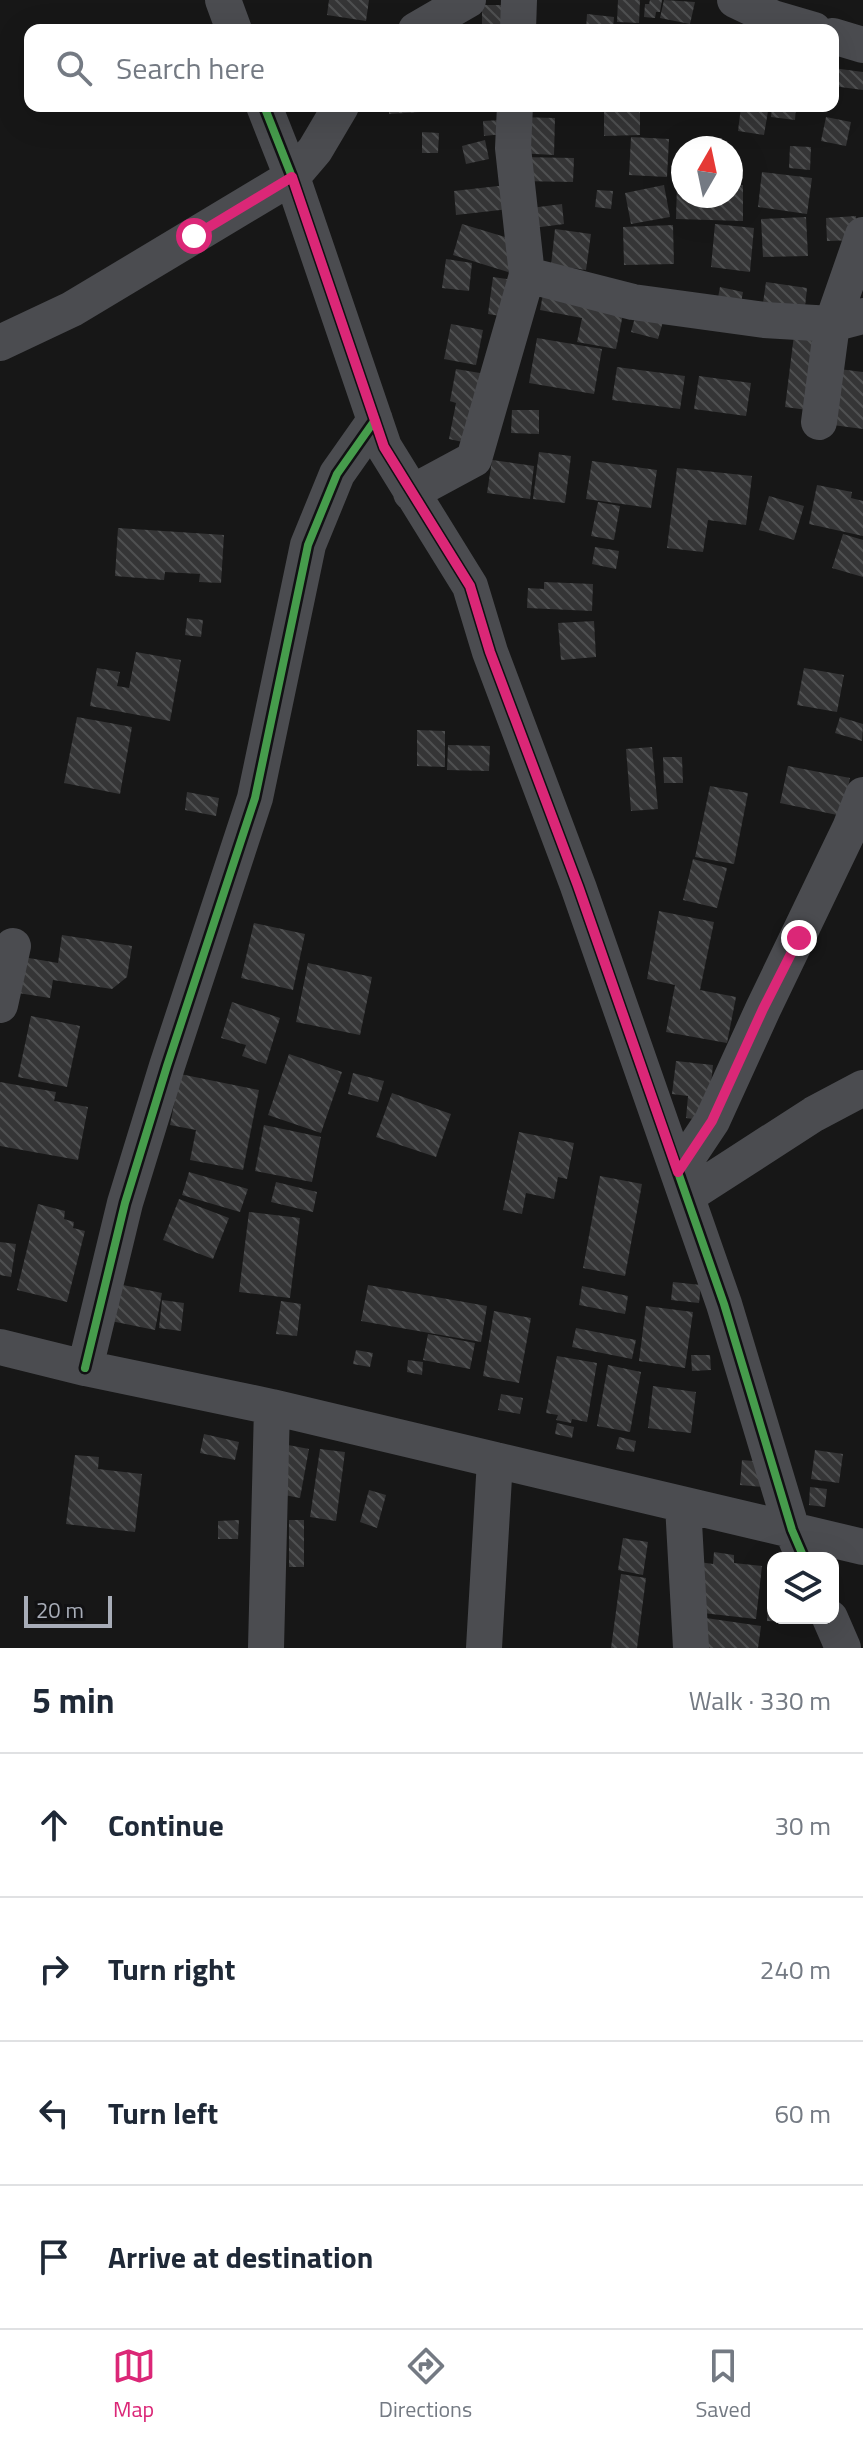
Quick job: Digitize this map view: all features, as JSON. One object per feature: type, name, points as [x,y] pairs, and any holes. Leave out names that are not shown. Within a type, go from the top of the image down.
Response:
[{"type":"street","points":[[223,0],[232,24]]},
{"type":"street","points":[[426,24],[468,0]]},
{"type":"street","points":[[518,24],[519,0]]},
{"type":"street","points":[[735,0],[794,24]]},
{"type":"street","points":[[839,38],[863,45]]},
{"type":"street","points":[[266,112],[292,177],[384,447],[470,586],[490,652],[578,886],[724,1304],[798,1544]]},
{"type":"street","points":[[0,343],[72,309],[292,177],[315,150],[337,112]]},
{"type":"street","points":[[411,493],[474,459],[527,275],[513,148],[515,112]]},
{"type":"street","points":[[819,422],[847,320],[863,235]]},
{"type":"street","points":[[527,275],[633,302],[764,320],[847,320]]},
{"type":"street","points":[[85,1368],[125,1203],[255,798],[308,545],[337,474],[375,420]]},
{"type":"street","points":[[682,1184],[863,795]]},
{"type":"street","points":[[0,1005],[13,946]]},
{"type":"street","points":[[682,1184],[863,1088]]},
{"type":"street","points":[[0,1347],[272,1407],[683,1505],[798,1544],[863,1547]]},
{"type":"street","points":[[266,1648],[272,1407]]},
{"type":"street","points":[[484,1648],[495,1460]]},
{"type":"street","points":[[683,1505],[691,1648]]},
{"type":"street","points":[[833,1624],[843,1648]]},
{"type":"building","points":[[329,0],[369,0],[366,21],[327,15]]},
{"type":"building","points":[[618,0],[640,0],[639,23],[617,22]]},
{"type":"building","points":[[650,0],[662,0],[660,12],[656,12],[655,18],[644,17],[645,4],[649,4]]},
{"type":"building","points":[[664,0],[695,2],[690,24],[660,18]]},
{"type":"building","points":[[482,5],[512,5],[512,24],[482,24]]},
{"type":"building","points":[[587,14],[614,17],[613,24],[586,24]]},
{"type":"building","points":[[839,69],[863,72],[863,90],[839,87]]},
{"type":"building","points":[[604,112],[640,112],[640,135],[604,136]]},
{"type":"building","points":[[740,112],[768,112],[764,135],[738,131]]},
{"type":"building","points":[[771,112],[796,112],[795,120],[771,117]]},
{"type":"building","points":[[518,117],[555,118],[554,155],[517,153]]},
{"type":"building","points":[[826,117],[851,122],[846,146],[821,141]]},
{"type":"building","points":[[502,120],[503,134],[484,136],[483,121]]},
{"type":"building","points":[[422,132],[439,133],[438,153],[422,153]]},
{"type":"building","points":[[631,137],[669,139],[667,177],[629,175]]},
{"type":"building","points":[[485,140],[489,159],[466,164],[462,146]]},
{"type":"building","points":[[790,146],[811,147],[810,170],[789,168]]},
{"type":"building","points":[[521,157],[574,158],[573,182],[520,181]]},
{"type":"building","points":[[762,172],[812,178],[807,214],[758,207]]},
{"type":"building","points":[[507,185],[509,209],[456,215],[454,191]]},
{"type":"building","points":[[664,185],[670,217],[631,224],[625,193]]},
{"type":"building","points":[[597,190],[613,191],[611,209],[595,207]]},
{"type":"building","points":[[562,204],[564,224],[533,228],[531,208]]},
{"type":"building","points":[[676,208],[743,208],[743,221],[676,219]]},
{"type":"building","points":[[856,216],[857,240],[827,241],[826,218]]},
{"type":"building","points":[[806,217],[808,256],[763,257],[761,219]]},
{"type":"building","points":[[462,224],[518,241],[508,272],[453,255]]},
{"type":"building","points":[[715,224],[754,228],[750,272],[711,267]]},
{"type":"building","points":[[673,225],[674,264],[624,265],[623,227]]},
{"type":"building","points":[[555,229],[591,234],[586,270],[551,265]]},
{"type":"building","points":[[446,259],[472,263],[469,291],[442,288]]},
{"type":"building","points":[[493,277],[519,281],[513,318],[488,314]]},
{"type":"building","points":[[766,282],[807,288],[804,316],[762,310]]},
{"type":"building","points":[[720,287],[743,292],[740,308],[717,303]]},
{"type":"building","points":[[544,289],[625,304],[616,349],[577,342],[582,318],[540,310]]},
{"type":"building","points":[[637,310],[664,318],[658,339],[631,332]]},
{"type":"building","points":[[451,324],[483,330],[476,365],[444,359]]},
{"type":"building","points":[[795,327],[826,331],[815,411],[785,407]]},
{"type":"building","points":[[537,338],[602,349],[594,394],[529,383]]},
{"type":"building","points":[[617,367],[685,376],[680,409],[612,400]]},
{"type":"building","points":[[831,368],[863,372],[863,429],[825,424]]},
{"type":"building","points":[[456,369],[486,374],[472,444],[449,439],[456,403],[450,401]]},
{"type":"building","points":[[699,376],[751,383],[746,416],[694,409]]},
{"type":"building","points":[[512,410],[539,410],[539,434],[511,433]]},
{"type":"building","points":[[539,452],[571,456],[565,503],[533,499]]},
{"type":"building","points":[[492,460],[534,466],[530,499],[487,493]]},
{"type":"building","points":[[592,461],[657,470],[651,508],[586,499]]},
{"type":"building","points":[[677,468],[752,476],[746,525],[708,520],[703,552],[667,548]]},
{"type":"building","points":[[817,485],[852,492],[851,498],[863,501],[863,536],[809,524]]},
{"type":"building","points":[[769,496],[804,506],[794,540],[759,530]]},
{"type":"building","points":[[598,502],[620,506],[614,540],[591,536]]},
{"type":"building","points":[[118,528],[224,535],[221,583],[199,582],[200,574],[165,572],[164,580],[115,576]]},
{"type":"building","points":[[843,534],[863,540],[863,577],[832,568]]},
{"type":"building","points":[[595,547],[619,551],[616,569],[592,564]]},
{"type":"building","points":[[544,582],[593,584],[592,611],[527,608],[528,588],[544,589]]},
{"type":"building","points":[[187,618],[203,620],[201,637],[185,635]]},
{"type":"building","points":[[594,621],[596,657],[561,660],[558,623]]},
{"type":"building","points":[[136,652],[181,660],[170,721],[90,706],[97,668],[120,672],[117,686],[129,688]]},
{"type":"building","points":[[804,668],[844,675],[837,712],[797,705]]},
{"type":"building","points":[[77,717],[132,727],[120,794],[64,783]]},
{"type":"building","points":[[840,717],[863,724],[862,741],[835,733]]},
{"type":"building","points":[[417,730],[445,731],[445,767],[417,766]]},
{"type":"building","points":[[448,745],[490,746],[489,771],[447,770]]},
{"type":"building","points":[[652,747],[658,809],[631,811],[626,749]]},
{"type":"building","points":[[663,757],[682,757],[683,783],[664,783]]},
{"type":"building","points":[[788,766],[850,778],[842,816],[780,803]]},
{"type":"building","points":[[710,786],[748,793],[734,864],[695,857]]},
{"type":"building","points":[[187,792],[219,798],[216,816],[185,810]]},
{"type":"building","points":[[693,859],[727,868],[717,908],[683,900]]},
{"type":"building","points":[[659,911],[714,922],[700,990],[736,997],[727,1043],[666,1032],[675,985],[647,979]]},
{"type":"building","points":[[254,923],[305,934],[293,990],[241,978]]},
{"type":"building","points":[[62,935],[132,946],[127,977],[112,989],[53,980],[50,998],[18,993],[23,957],[58,963]]},
{"type":"building","points":[[308,963],[372,977],[360,1035],[296,1022]]},
{"type":"building","points":[[232,1002],[280,1018],[266,1064],[242,1056],[246,1045],[221,1038]]},
{"type":"building","points":[[31,1016],[80,1026],[67,1087],[18,1077]]},
{"type":"building","points":[[289,1054],[342,1072],[321,1133],[268,1115]]},
{"type":"building","points":[[676,1061],[713,1065],[707,1121],[686,1118],[688,1096],[672,1094]]},
{"type":"building","points":[[353,1073],[384,1081],[378,1102],[348,1094]]},
{"type":"building","points":[[180,1074],[259,1090],[243,1170],[190,1160],[196,1130],[170,1125]]},
{"type":"building","points":[[0,1082],[56,1092],[54,1101],[88,1107],[78,1160],[0,1146]]},
{"type":"building","points":[[392,1093],[451,1114],[436,1157],[376,1137]]},
{"type":"building","points":[[264,1125],[321,1137],[312,1182],[255,1171]]},
{"type":"building","points":[[519,1132],[574,1143],[567,1179],[558,1177],[554,1199],[526,1193],[522,1214],[503,1210]]},
{"type":"building","points":[[189,1172],[248,1189],[240,1212],[182,1195]]},
{"type":"building","points":[[600,1176],[642,1184],[625,1276],[583,1268]]},
{"type":"building","points":[[276,1182],[317,1192],[313,1212],[271,1202]]},
{"type":"building","points":[[179,1199],[229,1218],[213,1259],[163,1240]]},
{"type":"building","points":[[38,1204],[65,1211],[64,1219],[74,1222],[73,1228],[85,1231],[67,1302],[17,1290]]},
{"type":"building","points":[[249,1212],[300,1218],[290,1298],[239,1292]]},
{"type":"building","points":[[0,1242],[16,1244],[11,1277],[0,1275]]},
{"type":"building","points":[[673,1282],[701,1285],[699,1303],[671,1300]]},
{"type":"building","points":[[118,1284],[162,1293],[155,1330],[111,1321]]},
{"type":"building","points":[[368,1285],[487,1306],[481,1342],[361,1321]]},
{"type":"building","points":[[582,1286],[628,1296],[625,1314],[579,1305]]},
{"type":"building","points":[[162,1300],[184,1303],[181,1331],[159,1328]]},
{"type":"building","points":[[281,1301],[301,1304],[297,1336],[276,1334]]},
{"type":"building","points":[[646,1306],[693,1312],[685,1368],[639,1361]]},
{"type":"building","points":[[494,1311],[531,1318],[519,1383],[483,1376]]},
{"type":"building","points":[[576,1328],[636,1340],[632,1359],[572,1347]]},
{"type":"building","points":[[428,1334],[475,1343],[470,1369],[423,1360]]},
{"type":"building","points":[[356,1350],[373,1353],[370,1367],[353,1364]]},
{"type":"building","points":[[691,1355],[710,1355],[711,1370],[692,1371]]},
{"type":"building","points":[[557,1356],[597,1363],[587,1422],[556,1420],[558,1415],[546,1413]]},
{"type":"building","points":[[408,1360],[423,1362],[422,1375],[407,1372]]},
{"type":"building","points":[[608,1365],[641,1372],[630,1432],[597,1426]]},
{"type":"building","points":[[653,1386],[696,1392],[691,1433],[648,1428]]},
{"type":"building","points":[[501,1394],[523,1398],[520,1414],[498,1410]]},
{"type":"building","points":[[557,1423],[574,1427],[572,1438],[555,1434]]},
{"type":"building","points":[[204,1434],[239,1442],[235,1460],[200,1453]]},
{"type":"building","points":[[619,1437],[636,1441],[634,1452],[616,1449]]},
{"type":"building","points":[[288,1445],[309,1449],[300,1498],[279,1494]]},
{"type":"building","points":[[320,1449],[345,1452],[336,1521],[310,1517]]},
{"type":"building","points":[[815,1450],[843,1454],[839,1483],[811,1479]]},
{"type":"building","points":[[75,1455],[99,1457],[98,1469],[142,1474],[135,1532],[66,1524]]},
{"type":"building","points":[[742,1460],[765,1462],[763,1487],[740,1485]]},
{"type":"building","points":[[810,1487],[827,1489],[825,1507],[809,1505]]},
{"type":"building","points":[[369,1490],[386,1495],[377,1528],[360,1522]]},
{"type":"building","points":[[239,1520],[238,1539],[218,1539],[218,1521]]},
{"type":"building","points":[[289,1520],[304,1520],[304,1567],[289,1567]]},
{"type":"building","points":[[623,1538],[648,1542],[643,1575],[618,1570]]},
{"type":"building","points":[[714,1552],[734,1555],[734,1563],[762,1566],[756,1619],[694,1612],[699,1562],[713,1564]]},
{"type":"building","points":[[621,1574],[646,1578],[637,1648],[611,1648]]},
{"type":"building","points":[[699,1617],[761,1626],[758,1648],[695,1648]]},
{"type":"cycle path","points":[[266,112],[292,177],[384,447],[470,586],[490,652],[578,886],[724,1304],[792,1530],[801,1552]]},
{"type":"cycle path","points":[[85,1368],[125,1203],[255,798],[308,545],[337,474],[375,420]]},
{"type":"route","points":[[194,236],[292,177],[384,447],[470,586],[490,652],[578,886],[678,1172],[712,1121],[799,938]]}]
